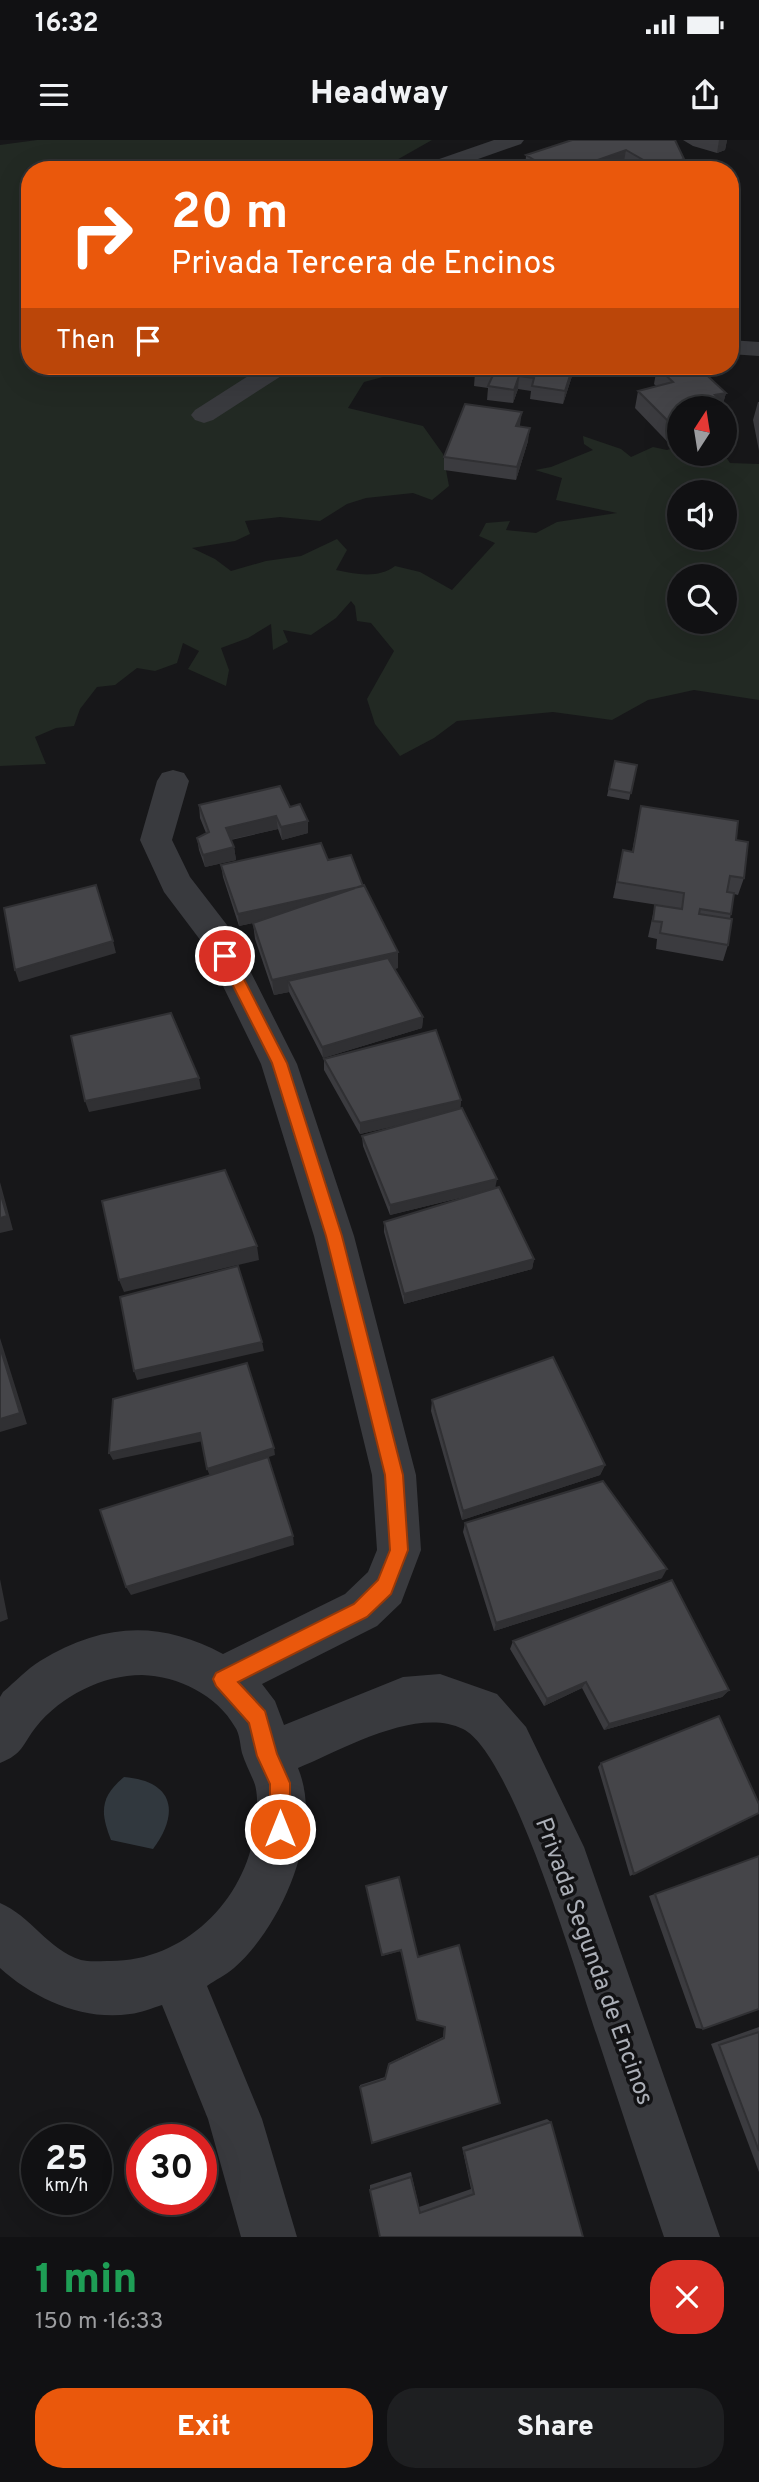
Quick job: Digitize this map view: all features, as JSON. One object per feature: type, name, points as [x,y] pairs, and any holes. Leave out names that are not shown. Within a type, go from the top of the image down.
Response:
[{"type":"street","points":[[452,161],[514,140]]},
{"type":"street","points":[[739,348],[759,349]]},
{"type":"street","points":[[204,415],[267,375]]},
{"type":"street","points":[[173,781],[156,840],[176,883],[215,934],[279,1063],[334,1236],[394,1475],[399,1550],[385,1587],[361,1611],[223,1679]]},
{"type":"street","points":[[0,1740],[20,1709],[56,1678],[99,1658],[142,1652],[185,1659],[223,1679],[258,1718],[267,1756],[280,1783],[280,1829],[269,1874],[247,1914],[215,1950],[176,1975],[130,1989],[83,1987],[40,1969],[6,1938],[0,1929]]},
{"type":"street","name":"Privada Segunda de Encinos","points":[[267,1756],[403,1701],[440,1698],[480,1711],[509,1744],[559,1847],[692,2237]]},
{"type":"street","points":[[176,1975],[235,2119],[269,2237]]},
{"type":"shaded area","points":[[37,140],[432,140],[395,161],[21,161],[21,375],[390,375],[364,382],[348,408],[423,426],[443,454],[449,486],[432,500],[413,493],[366,498],[347,504],[320,521],[280,517],[245,521],[250,534],[235,541],[192,548],[215,559],[231,571],[266,561],[301,556],[337,539],[347,550],[336,570],[374,574],[395,566],[420,572],[452,590],[495,543],[479,536],[486,523],[510,521],[506,530],[536,533],[557,522],[617,513],[556,500],[562,478],[535,470],[551,467],[593,450],[584,444],[583,436],[621,449],[631,457],[653,447],[667,450],[667,466],[759,464],[759,700],[694,690],[648,700],[612,720],[553,712],[457,721],[434,738],[400,756],[375,724],[367,699],[394,651],[371,623],[357,621],[355,606],[351,601],[336,618],[311,635],[283,630],[288,642],[273,650],[271,624],[248,638],[221,648],[229,670],[226,686],[188,669],[199,651],[183,643],[177,663],[155,671],[137,668],[115,685],[97,687],[80,709],[74,726],[56,728],[35,737],[46,764],[0,766],[0,145]]},
{"type":"shaded area","points":[[124,1777],[153,1785],[162,1792],[167,1801],[167,1823],[153,1849],[111,1840],[104,1806],[110,1791]]},
{"type":"building","points":[[572,140],[675,140],[684,159],[645,161],[626,150],[595,161],[536,161],[526,155]]},
{"type":"building","points":[[493,375],[570,375],[565,391],[532,386],[534,378],[519,376],[514,390],[488,386]]},
{"type":"building","points":[[666,375],[707,375],[726,393],[716,396],[667,396],[667,420],[638,391],[673,382]]},
{"type":"building","points":[[465,404],[522,412],[516,426],[530,428],[517,467],[444,457]]},
{"type":"building","points":[[615,761],[637,765],[631,793],[609,789]]},
{"type":"building","points":[[280,786],[290,807],[300,804],[308,821],[281,827],[276,816],[226,828],[234,847],[203,855],[197,838],[209,832],[199,805]]},
{"type":"building","points":[[641,806],[738,821],[736,840],[748,842],[744,878],[730,876],[727,892],[734,893],[731,914],[700,909],[699,914],[732,919],[728,945],[660,933],[662,922],[653,921],[655,905],[682,909],[684,893],[617,882],[623,850],[633,852]]},
{"type":"building","points":[[321,843],[328,860],[351,855],[363,886],[238,914],[221,865]]},
{"type":"building","points":[[96,885],[113,941],[15,970],[4,908]]},
{"type":"building","points":[[364,885],[398,952],[272,980],[253,923]]},
{"type":"building","points":[[388,958],[423,1017],[322,1047],[288,981]]},
{"type":"building","points":[[171,1013],[199,1078],[85,1101],[71,1036]]},
{"type":"building","points":[[436,1030],[461,1100],[360,1123],[324,1059]]},
{"type":"building","points":[[462,1108],[497,1179],[390,1205],[362,1136]]},
{"type":"building","points":[[225,1170],[257,1246],[119,1280],[102,1201]]},
{"type":"building","points":[[499,1187],[534,1259],[404,1294],[384,1222]]},
{"type":"building","points":[[0,1192],[7,1216],[0,1218]]},
{"type":"building","points":[[238,1266],[262,1342],[134,1371],[120,1297]]},
{"type":"building","points":[[0,1347],[20,1413],[0,1419]]},
{"type":"building","points":[[553,1357],[605,1465],[463,1511],[432,1400]]},
{"type":"building","points":[[247,1363],[274,1448],[207,1469],[200,1433],[109,1453],[113,1399]]},
{"type":"building","points":[[268,1457],[293,1536],[126,1587],[100,1510]]},
{"type":"building","points":[[603,1481],[667,1569],[496,1623],[465,1523]]},
{"type":"building","points":[[672,1580],[729,1690],[609,1724],[586,1682],[547,1699],[513,1641]]},
{"type":"building","points":[[719,1716],[759,1804],[759,1813],[634,1874],[601,1763]]},
{"type":"building","points":[[759,1856],[759,2009],[703,2029],[655,1894]]},
{"type":"building","points":[[399,1877],[418,1957],[459,1945],[500,2103],[372,2143],[360,2087],[385,2079],[389,2064],[444,2038],[445,2027],[417,2020],[401,1950],[382,1955],[366,1886]]},
{"type":"building","points":[[759,2032],[759,2151],[719,2045]]},
{"type":"building","points":[[551,2122],[583,2237],[380,2237],[370,2190],[411,2177],[420,2213],[474,2194],[464,2151]]},
{"type":"route","points":[[225,956],[279,1063],[334,1236],[394,1475],[399,1550],[385,1587],[361,1611],[223,1679],[242,1697],[258,1718],[267,1756],[280,1783],[280,1829]]}]
